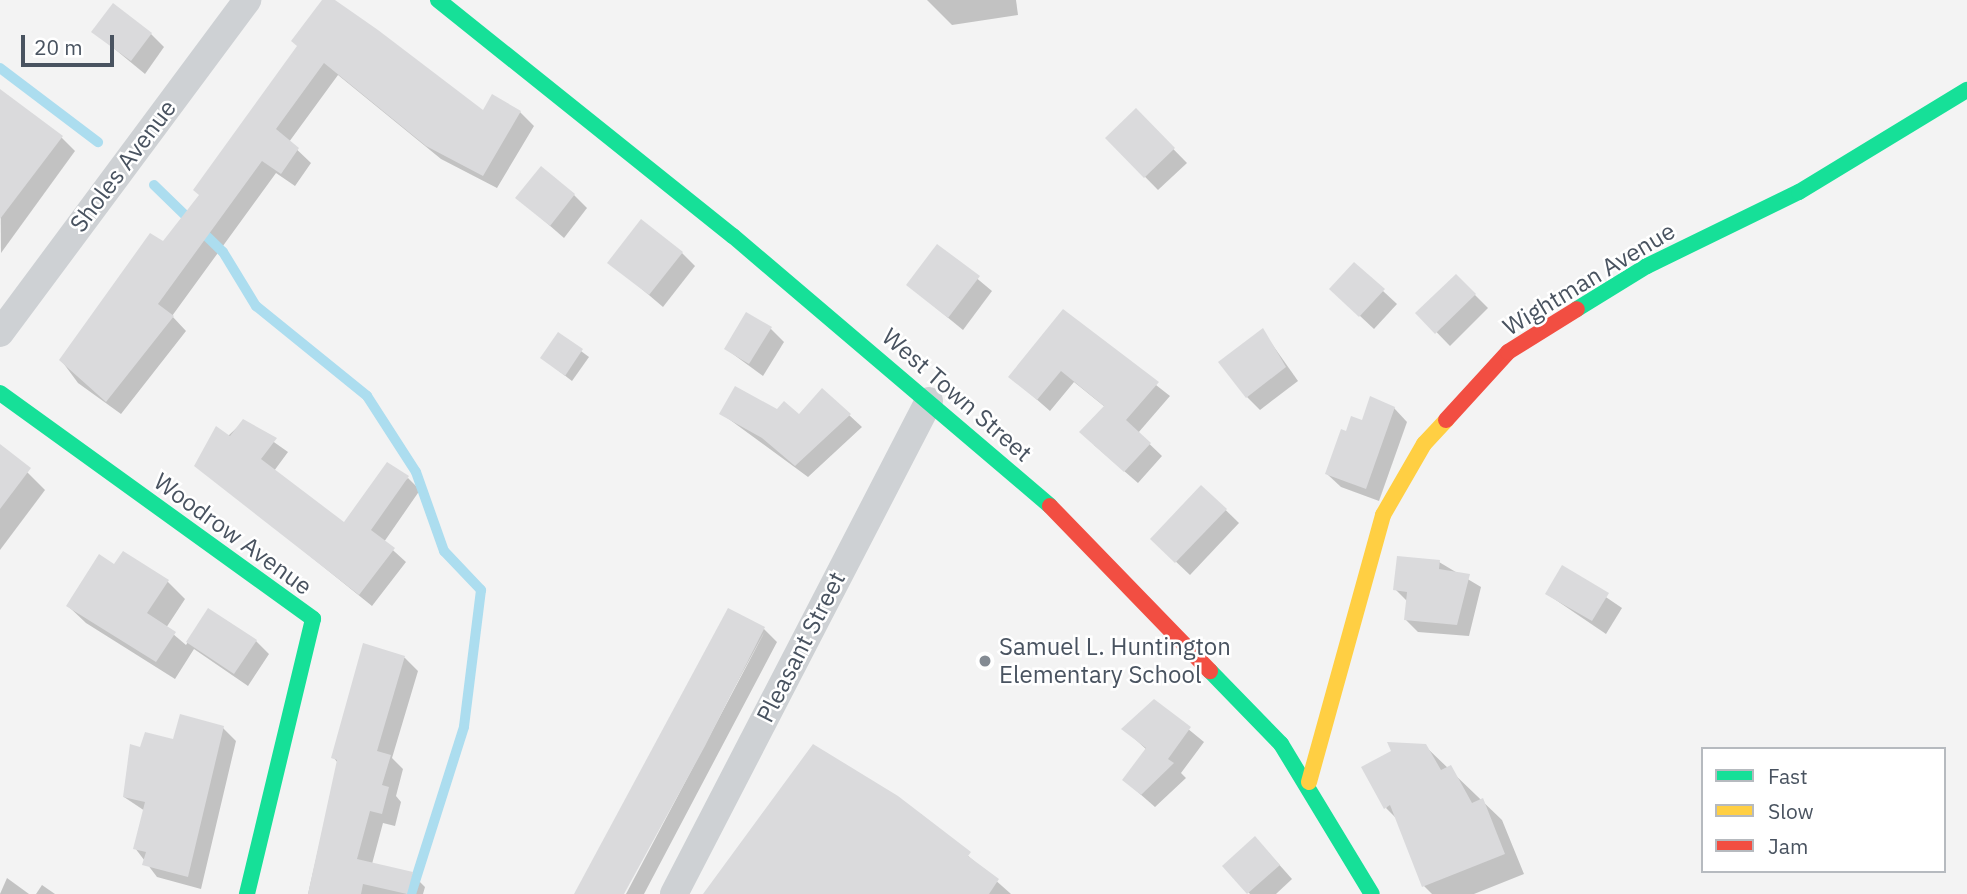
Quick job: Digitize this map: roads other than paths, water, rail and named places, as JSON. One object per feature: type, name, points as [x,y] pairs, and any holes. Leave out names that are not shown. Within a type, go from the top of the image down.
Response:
[{"type":"street","name":"Sholes Avenue","points":[[0,332],[247,0]]},
{"type":"street","name":"West Town Street","points":[[438,0],[929,401],[1112,565],[1241,699],[1309,782],[1372,894]]},
{"type":"street","name":"Wightman Avenue","points":[[1309,782],[1383,515],[1424,444],[1508,352],[1647,266],[1799,192],[1967,90]]},
{"type":"street","name":"Woodrow Avenue","points":[[0,393],[313,620],[247,894]]},
{"type":"street","name":"Pleasant Street","points":[[674,894],[929,401]]},
{"type":"waterway","points":[[0,68],[98,142]]},
{"type":"waterway","points":[[154,185],[223,252],[256,306],[367,396],[416,472],[444,551],[481,590],[464,727],[411,894]]},
{"type":"place","name":"Samuel L. Huntington Elementary School","points":[[985,661]]}]
